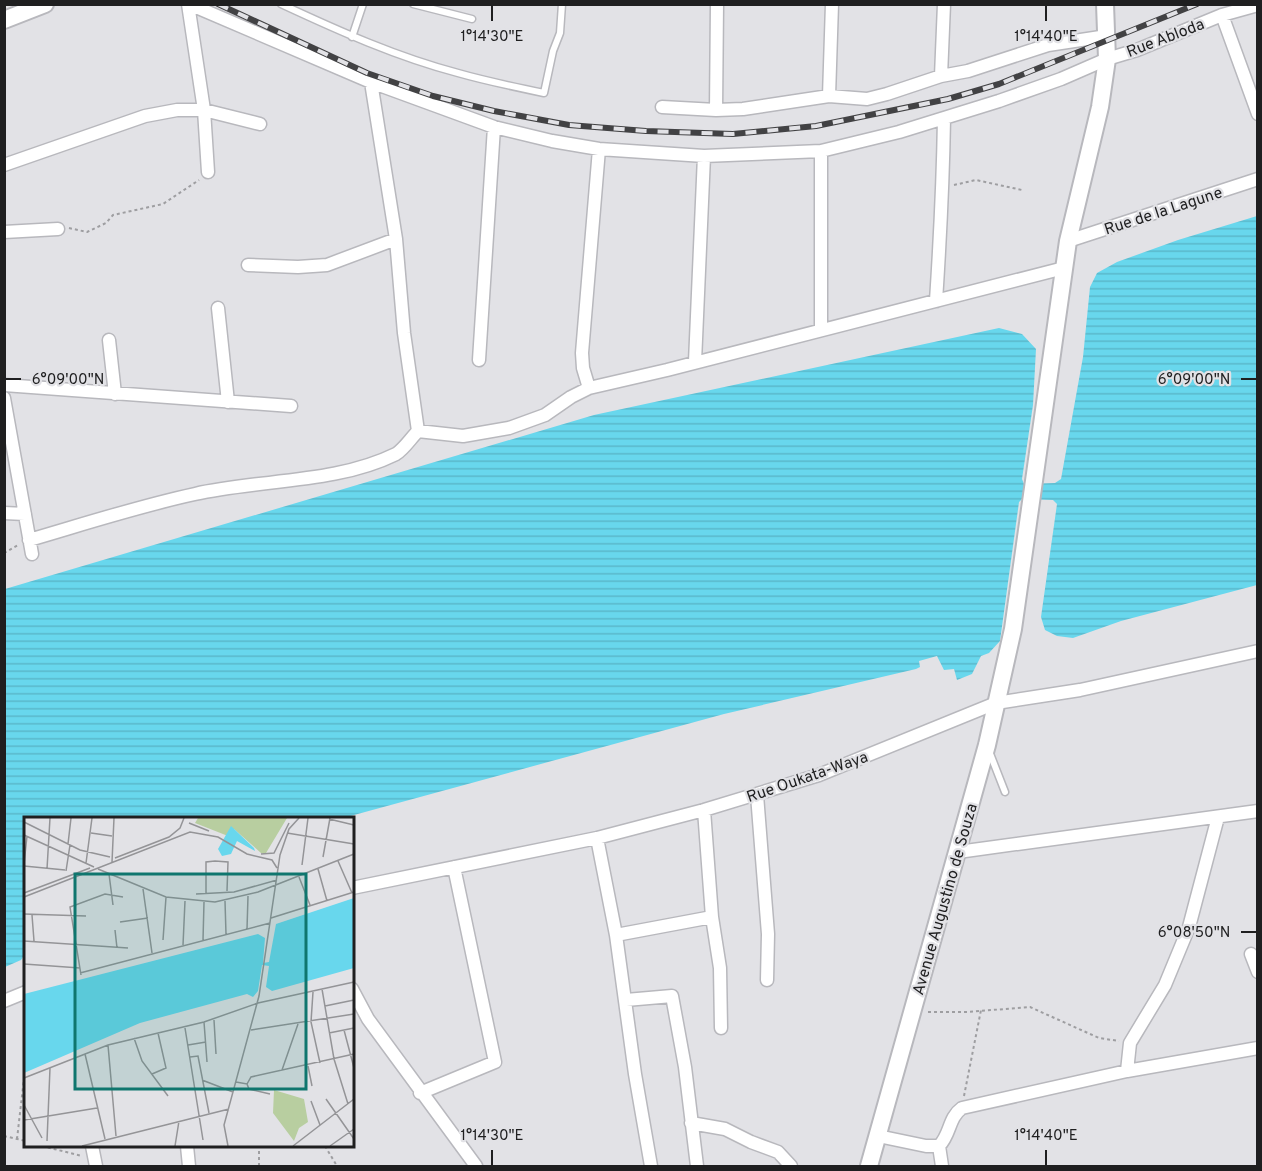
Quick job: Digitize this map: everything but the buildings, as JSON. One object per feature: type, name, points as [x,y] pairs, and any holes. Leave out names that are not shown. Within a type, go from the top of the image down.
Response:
[{"type":"main road","points":[[4,20],[45,4]]},
{"type":"main road","name":"Avenue Augustino de Souza","points":[[869,1167],[987,745],[1012,629],[1068,241],[1100,107],[1107,59],[1106,4]]},
{"type":"street","name":"Rue Abloda","points":[[188,4],[371,82],[494,128],[599,149],[704,156],[820,151],[944,119],[1061,79],[1222,15],[1257,5]]},
{"type":"street","points":[[188,4],[204,110],[208,172]]},
{"type":"street","points":[[716,110],[717,4]]},
{"type":"street","points":[[830,96],[832,4]]},
{"type":"street","points":[[941,76],[944,4]]},
{"type":"street","points":[[1222,15],[1257,114]]},
{"type":"street","points":[[662,107],[743,109],[830,96],[867,99],[941,76],[968,71],[1048,45],[1107,36]]},
{"type":"street","points":[[371,82],[396,239],[404,333],[418,431]]},
{"type":"street","points":[[4,165],[162,112],[204,110],[260,124]]},
{"type":"street","points":[[936,301],[943,187],[944,119]]},
{"type":"street","points":[[479,360],[494,128]]},
{"type":"street","points":[[590,388],[583,369],[582,353],[599,149]]},
{"type":"street","points":[[820,151],[821,330]]},
{"type":"street","points":[[695,362],[704,156]]},
{"type":"street","name":"Rue de la Lagune","points":[[1068,241],[1257,179]]},
{"type":"street","points":[[4,232],[58,229]]},
{"type":"street","points":[[248,265],[298,267],[327,265],[396,239]]},
{"type":"street","points":[[418,431],[463,436],[509,428],[545,415],[571,397],[590,388],[1064,268]]},
{"type":"street","points":[[218,308],[228,402]]},
{"type":"street","points":[[108,340],[115,394]]},
{"type":"street","points":[[4,385],[291,406]]},
{"type":"street","points":[[4,398],[32,554]]},
{"type":"street","points":[[29,540],[193,494],[330,474],[370,463],[398,453],[418,431]]},
{"type":"street","points":[[4,513],[25,514]]},
{"type":"street","name":"Rue Oukata-Waya","points":[[354,888],[597,838],[757,795],[819,775],[996,703],[1080,690],[1257,651]]},
{"type":"street","points":[[757,795],[768,934],[767,980]]},
{"type":"street","points":[[704,810],[712,917],[720,968],[721,1028]]},
{"type":"street","points":[[958,852],[1257,811]]},
{"type":"street","points":[[1127,1071],[1130,1043],[1165,985],[1189,927],[1218,817]]},
{"type":"street","points":[[597,838],[616,935],[635,1074],[651,1167]]},
{"type":"street","points":[[420,1093],[495,1062],[454,867]]},
{"type":"street","points":[[616,935],[712,917]]},
{"type":"street","points":[[1251,954],[1257,972]]},
{"type":"street","points":[[4,1001],[24,993]]},
{"type":"street","points":[[354,993],[368,1019],[476,1167]]},
{"type":"street","points":[[626,1000],[672,996],[679,1023],[697,1167]]},
{"type":"street","points":[[878,1136],[926,1146],[939,1146],[946,1139],[956,1112],[962,1108],[1127,1071],[1257,1048]]},
{"type":"street","points":[[692,1123],[725,1129],[778,1152],[791,1167]]},
{"type":"street","points":[[939,1146],[942,1167]]},
{"type":"street","points":[[92,1147],[96,1164]]},
{"type":"street","points":[[187,1147],[189,1167]]},
{"type":"lane","points":[[281,4],[352,37],[457,73],[544,93],[553,51],[560,33],[562,4]]},
{"type":"lane","points":[[352,37],[363,4]]},
{"type":"lane","points":[[413,4],[472,19]]},
{"type":"lane","points":[[987,745],[1005,792]]},
{"type":"path","points":[[58,229],[71,228],[87,232],[105,223],[113,215],[163,204],[208,172]]},
{"type":"path","points":[[943,187],[976,180],[1023,190]]},
{"type":"path","points":[[4,553],[29,540]]},
{"type":"path","points":[[913,1012],[1030,1007],[1099,1038],[1130,1043]]},
{"type":"path","points":[[962,1108],[981,1010]]},
{"type":"path","points":[[17,1139],[24,1078]]},
{"type":"path","points":[[4,1136],[24,1141]]},
{"type":"path","points":[[46,1147],[76,1154],[96,1164]]},
{"type":"path","points":[[259,1147],[259,1167]]},
{"type":"path","points":[[326,1147],[337,1167]]},
{"type":"water","points":[[1257,216],[1257,585],[1121,621],[1073,638],[1057,636],[1045,630],[1041,617],[1057,504],[1053,500],[1022,499],[1019,502],[1000,641],[989,653],[981,656],[972,674],[957,680],[954,669],[944,670],[937,656],[919,661],[920,667],[916,669],[724,714],[347,817],[24,817],[24,956],[21,960],[5,967],[5,589],[594,415],[999,328],[1022,334],[1036,349],[1033,405],[1022,479],[1024,484],[1055,483],[1061,479],[1083,357],[1090,287],[1097,273],[1117,262],[1178,240]]},
{"type":"railway","points":[[218,4],[367,73],[433,96],[494,111],[569,125],[733,134],[816,126],[948,99],[999,84],[1197,4]]}]
